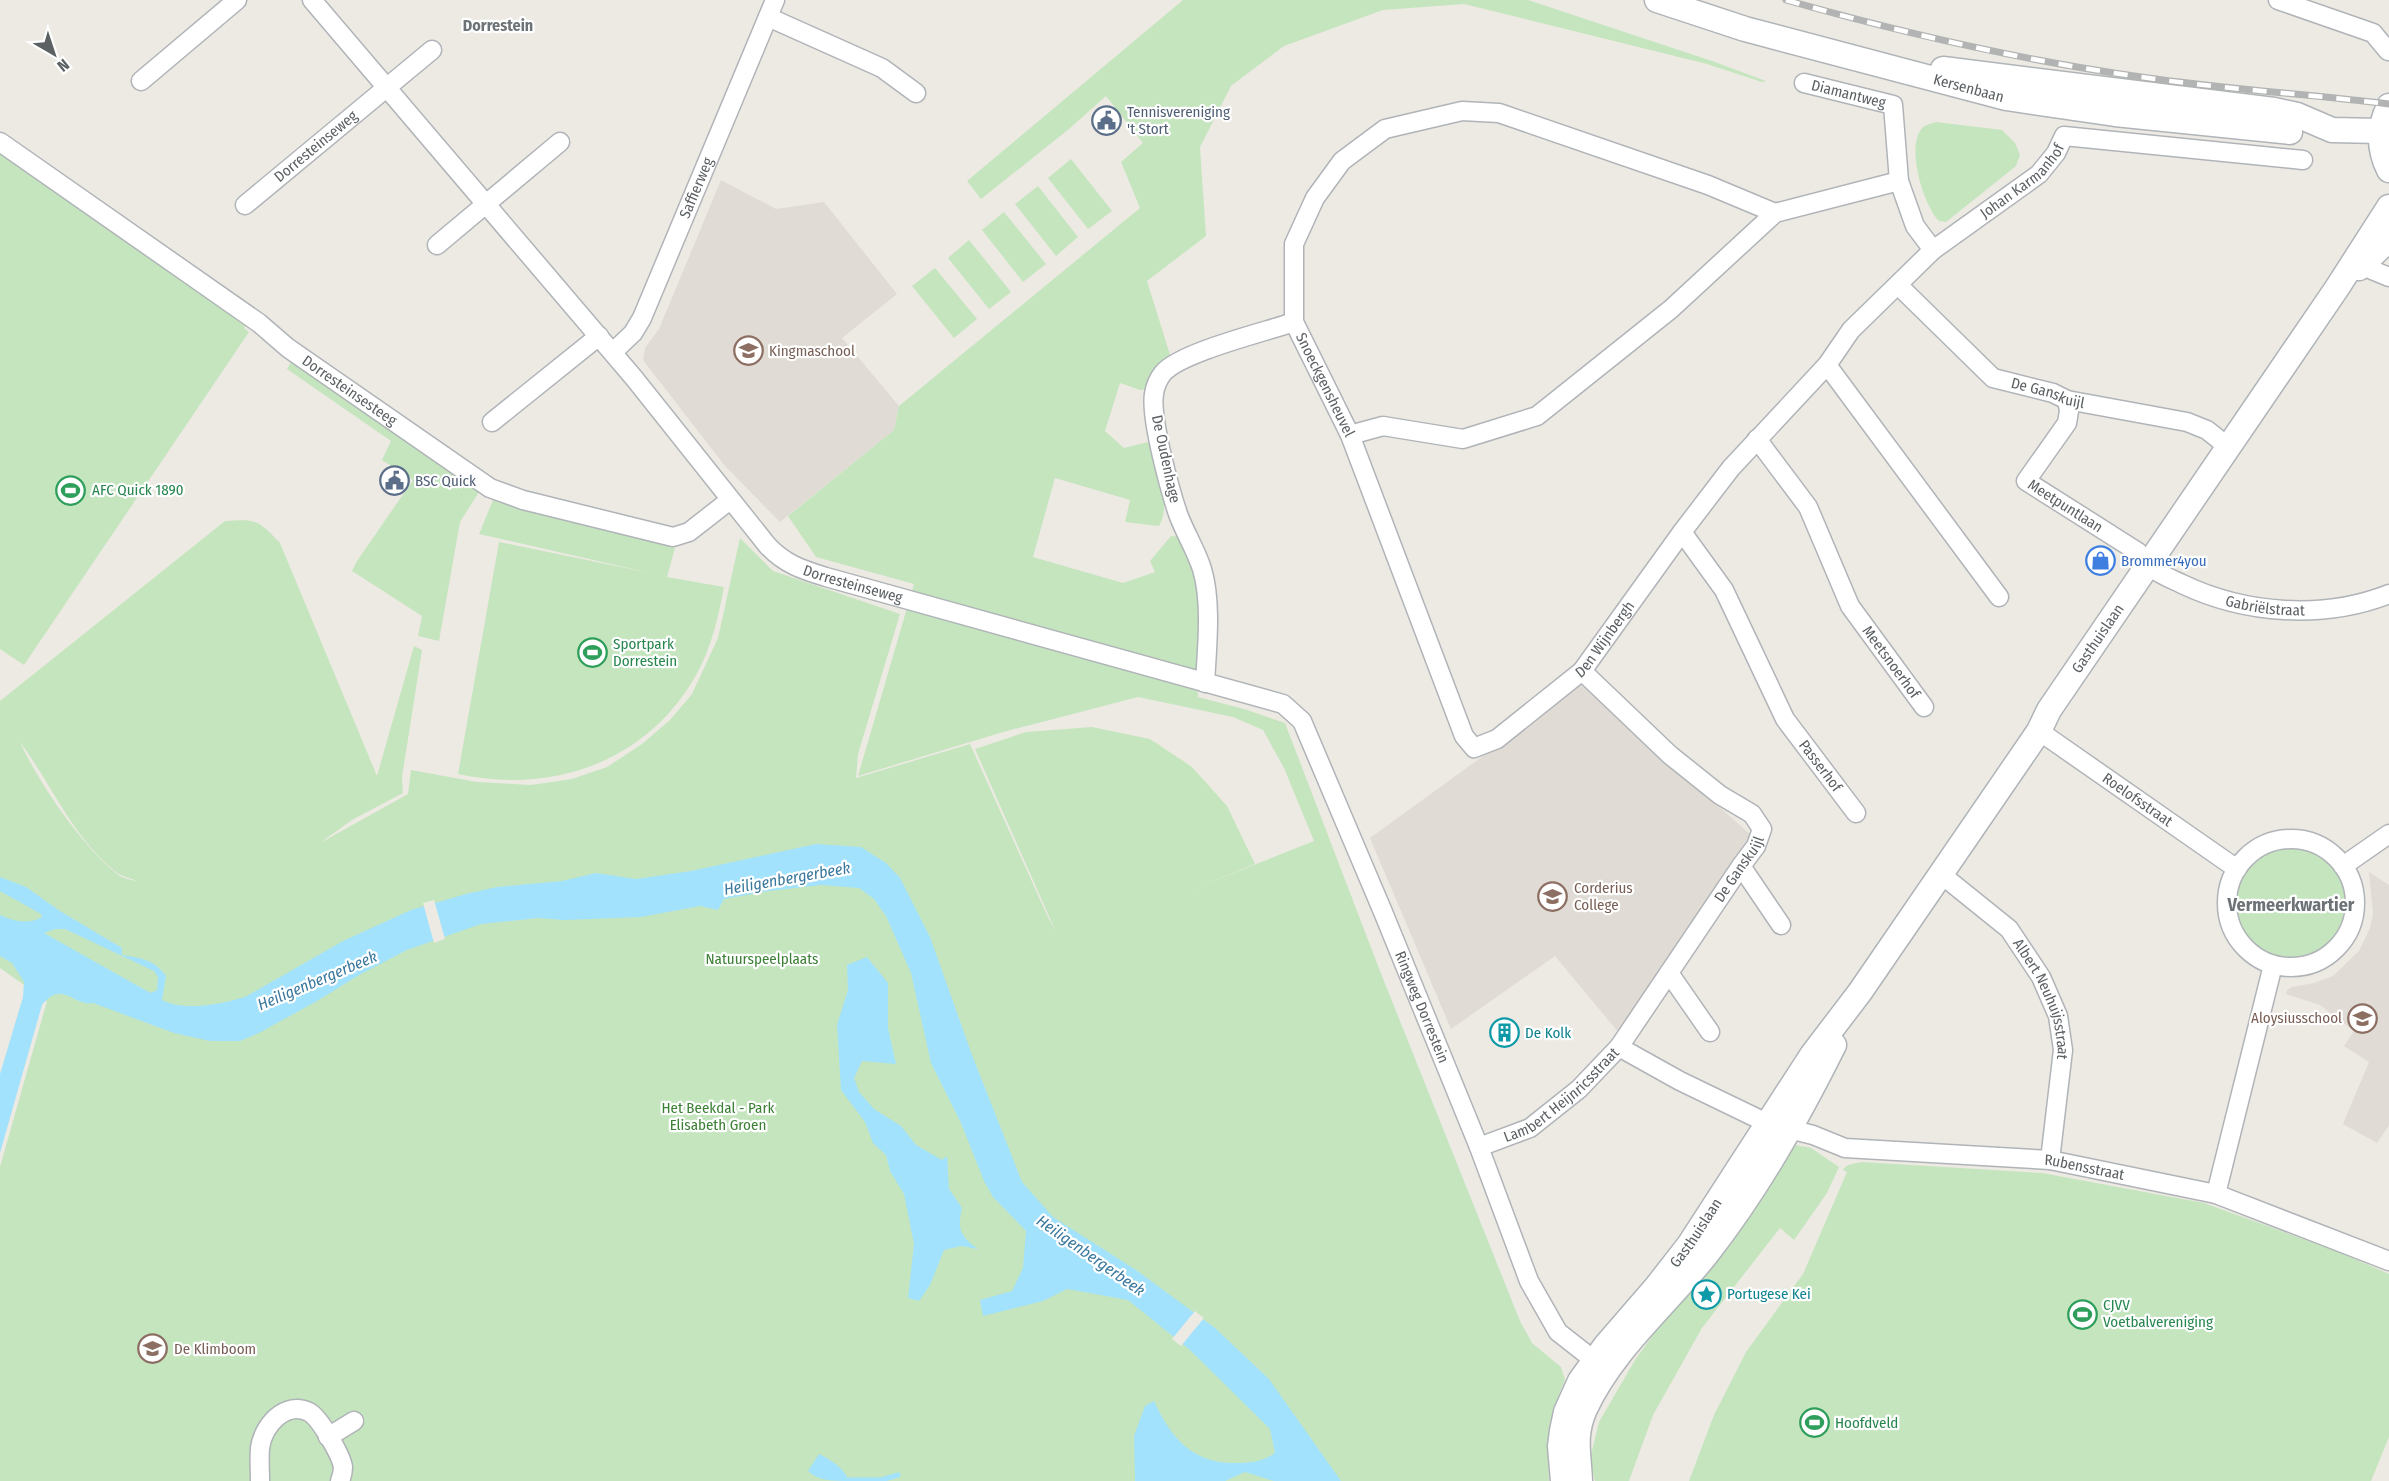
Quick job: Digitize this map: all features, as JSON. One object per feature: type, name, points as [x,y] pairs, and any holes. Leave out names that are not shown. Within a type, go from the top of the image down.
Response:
[{"type":"main road","name":"Kersenbaan","points":[[1657,0],[1745,29],[2006,98],[2115,114],[2290,132]]},
{"type":"main road","points":[[1860,61],[1945,69],[2274,110],[2297,115],[2332,130],[2380,131]]},
{"type":"main road","points":[[2389,106],[2380,131],[2380,146],[2389,170]]},
{"type":"main road","name":"Gasthuislaan","points":[[1563,1481],[1560,1446],[1563,1421],[1580,1381],[1601,1366],[1689,1245],[1780,1127],[1860,992],[1942,875],[2049,710],[2228,446],[2337,288],[2359,261],[2389,207]]},
{"type":"main road","name":"Gasthuislaan","points":[[2359,261],[2389,239]]},
{"type":"main road","name":"Gasthuislaan","points":[[1580,1481],[1576,1448],[1580,1423],[1597,1385],[1601,1366]]},
{"type":"street","points":[[141,81],[237,0]]},
{"type":"street","name":"Dorresteinseweg","points":[[312,0],[599,336],[773,552],[800,569],[1205,683]]},
{"type":"street","points":[[2278,0],[2373,33],[2388,51]]},
{"type":"street","name":"Saffierweg","points":[[612,352],[633,333],[642,318],[772,8],[882,68],[916,93]]},
{"type":"street","name":"Dorresteinseweg","points":[[245,205],[432,50]]},
{"type":"street","name":"Diamantweg","points":[[1804,83],[1893,105],[1899,181]]},
{"type":"street","name":"Snoeckgensheuvel","points":[[1775,213],[1708,185],[1499,113],[1462,111],[1385,129],[1341,161],[1315,198],[1294,244],[1294,322],[1350,435],[1383,426],[1463,439],[1537,416],[1671,309],[1775,213],[1899,181]]},
{"type":"street","name":"Johan Karmanhof","points":[[1933,250],[2039,174],[2056,153],[2064,136],[2303,160]]},
{"type":"street","name":"Dorresteinsesteeg","points":[[0,141],[259,323],[288,348],[489,488],[523,500],[673,537],[689,532],[730,500]]},
{"type":"street","points":[[437,245],[560,142]]},
{"type":"street","points":[[1899,181],[1915,226],[1933,250]]},
{"type":"street","name":"Den Wijnbergh","points":[[1350,435],[1464,735],[1474,748],[1497,739],[1582,671],[1682,532],[1757,439],[1827,365],[1851,330],[1933,250]]},
{"type":"street","points":[[2359,261],[2389,277]]},
{"type":"street","name":"De Ganskuijl","points":[[1898,285],[1993,378],[2053,393],[2067,400],[2187,422],[2207,430],[2228,446]]},
{"type":"street","name":"De Oudenhage","points":[[1205,683],[1209,626],[1202,570],[1178,514],[1167,473],[1153,396],[1164,372],[1183,358],[1294,322]]},
{"type":"street","points":[[492,422],[599,336]]},
{"type":"street","points":[[1827,365],[2000,597]]},
{"type":"street","name":"Meetpuntlaan","points":[[2067,400],[2069,411],[2067,423],[2026,481],[2138,552],[2148,566]]},
{"type":"street","name":"Meetsnoerhof","points":[[1757,439],[1808,507],[1850,606],[1924,707]]},
{"type":"street","name":"Passerhof","points":[[1682,532],[1724,590],[1785,719],[1856,813]]},
{"type":"street","name":"Gabriëlstraat","points":[[2148,566],[2204,595],[2238,605],[2292,611],[2338,607],[2389,594]]},
{"type":"street","name":"De Ganskuijl","points":[[1582,671],[1670,755],[1720,795],[1752,814],[1762,829],[1756,846],[1740,866],[1620,1047]]},
{"type":"street","name":"Ringweg Dorrestein","points":[[1205,683],[1282,704],[1302,722],[1479,1147],[1534,1292],[1558,1332],[1601,1366]]},
{"type":"street","name":"Roelofsstraat","points":[[2038,730],[2237,869]]},
{"type":"street","points":[[2343,867],[2389,834]]},
{"type":"street","points":[[2289,839],[2310,842],[2329,851],[2343,867],[2352,884],[2355,903],[2352,923],[2343,940],[2329,954],[2312,963],[2293,967],[2273,965],[2255,957],[2241,943],[2231,926],[2227,907],[2229,887],[2237,869],[2251,853],[2269,843],[2289,839]]},
{"type":"street","points":[[1740,866],[1781,925]]},
{"type":"street","name":"Albert Neuhuijsstraat","points":[[1942,875],[2009,929],[2041,977],[2058,1016],[2063,1050],[2050,1160]]},
{"type":"street","points":[[2216,1194],[2273,965]]},
{"type":"street","points":[[1669,974],[1710,1032]]},
{"type":"street","name":"Lambert Heijnricsstraat","points":[[1479,1147],[1530,1128],[1580,1089],[1620,1047],[1680,1081],[1780,1127]]},
{"type":"street","name":"Rubensstraat","points":[[1780,1127],[1813,1135],[1845,1148],[2050,1160],[2216,1194],[2389,1261]]},
{"type":"street","points":[[260,1481],[260,1447],[272,1421],[279,1415],[295,1409],[310,1413],[317,1419],[341,1460],[343,1474],[340,1481]]},
{"type":"street","points":[[328,1437],[354,1421]]},
{"type":"shaded area","name":"Kingmaschool","points":[[721,180],[776,209],[824,202],[897,294],[842,338],[899,406],[894,430],[780,522],[725,466],[643,360],[645,348],[659,329]]},
{"type":"shaded area","name":"Corderius College","points":[[1581,685],[1751,835],[1619,1033],[1555,956],[1451,1029],[1370,838]]},
{"type":"shaded area","name":"Aloysiusschool","points":[[2369,872],[2389,885],[2389,1125],[2377,1143],[2343,1124],[2369,1062],[2344,1046],[2354,1031],[2320,1005],[2286,994],[2287,990],[2292,987],[2314,983],[2333,976],[2359,951],[2370,928],[2373,914]]},
{"type":"green space","name":"Het Beekdal - Park Elisabeth Groen","points":[[1183,0],[1528,0],[1766,81],[1762,82],[1707,64],[1464,4],[1383,10],[1284,46],[1231,86],[1200,147],[1206,236],[1147,281],[1171,358],[1148,389],[1140,390],[1120,383],[1105,431],[1124,448],[1148,442],[1164,495],[1163,516],[1159,526],[1125,522],[1130,500],[1055,478],[1033,557],[1123,583],[1155,572],[1150,561],[1171,536],[1183,537],[1198,572],[1200,650],[1197,662],[1198,697],[1285,723],[1380,971],[1520,1321],[1532,1343],[1561,1367],[1565,1380],[1555,1406],[1550,1429],[1549,1481],[0,1481],[0,1167],[47,1001],[0,968],[0,701],[225,521],[244,520],[261,525],[280,543],[377,776],[414,646],[422,650],[402,777],[403,793],[352,820],[320,843],[408,794],[411,770],[477,782],[531,785],[572,779],[607,767],[642,744],[670,720],[692,694],[718,638],[740,538],[773,571],[900,614],[858,754],[856,778],[970,744],[1056,932],[975,749],[1026,732],[1092,727],[1150,739],[1192,767],[1227,806],[1255,864],[1194,889],[1314,841],[1284,768],[1263,730],[1233,717],[1138,697],[1003,732],[858,776],[914,584],[816,557],[788,516],[894,430],[899,406],[1140,208],[1121,162],[1143,143],[1106,96],[1069,129],[981,199],[967,181]],"holes":[[[20,742],[87,843],[116,872],[137,881],[118,875],[103,861],[75,830],[49,794]]]},
{"type":"green space","points":[[1936,122],[2002,130],[2015,143],[2020,155],[2016,166],[1946,222],[1939,221],[1933,214],[1923,191],[1916,164],[1916,140],[1920,131],[1925,126]]},
{"type":"green space","name":"AFC Quick 1890","points":[[0,147],[249,320],[244,328],[249,332],[24,665],[0,649]]},
{"type":"green space","points":[[1071,159],[1112,211],[1088,229],[1048,178]]},
{"type":"green space","points":[[1038,186],[1078,237],[1056,256],[1015,204]]},
{"type":"green space","points":[[1004,212],[1046,264],[1023,282],[982,230]]},
{"type":"green space","points":[[969,240],[1011,292],[989,309],[948,258]]},
{"type":"green space","points":[[935,268],[977,319],[954,338],[912,286]]},
{"type":"green space","points":[[291,362],[479,492],[460,522],[439,641],[418,636],[422,616],[352,571],[413,480],[382,460],[391,441],[287,369]]},
{"type":"green space","name":"Sportpark Dorrestein","points":[[493,500],[675,548],[667,577],[724,587],[716,624],[704,660],[692,682],[671,710],[647,734],[620,752],[590,766],[559,775],[526,780],[492,779],[458,774],[499,542],[650,573],[479,534]]},
{"type":"green space","points":[[2293,843],[2316,848],[2335,861],[2348,880],[2353,903],[2348,926],[2335,945],[2316,958],[2293,963],[2270,958],[2251,945],[2238,926],[2233,903],[2238,880],[2251,861],[2270,848]]},
{"type":"green space","points":[[1796,1145],[1811,1148],[1839,1167],[1827,1193],[1794,1240],[1780,1228],[1702,1328],[1653,1415],[1629,1481],[1595,1481],[1590,1459],[1599,1422],[1635,1360],[1788,1149]]},
{"type":"green space","name":"CJVV Voetbalvereniging","points":[[1862,1162],[2042,1173],[2204,1203],[2339,1252],[2389,1274],[2389,1437],[2371,1481],[1689,1481],[1714,1415],[1746,1352],[1803,1274],[1847,1172],[1843,1170],[1849,1165]]},
{"type":"water","name":"Heiligenbergerbeek","points":[[816,844],[861,847],[886,863],[900,878],[930,937],[972,1055],[1022,1182],[1053,1217],[1136,1270],[1215,1328],[1269,1379],[1341,1481],[1274,1481],[1245,1472],[1225,1481],[1135,1481],[1134,1436],[1145,1406],[1154,1401],[1177,1438],[1197,1455],[1210,1460],[1240,1463],[1267,1458],[1275,1453],[1270,1429],[1190,1350],[1128,1300],[1067,1289],[1043,1301],[983,1316],[980,1300],[1012,1291],[1023,1268],[1026,1231],[993,1197],[984,1181],[961,1123],[931,1063],[911,973],[886,916],[874,899],[859,888],[821,885],[769,891],[724,899],[718,910],[700,906],[641,917],[564,920],[538,918],[481,924],[407,950],[259,1033],[240,1041],[210,1041],[174,1033],[93,1003],[56,994],[42,1005],[0,1153],[0,1074],[23,997],[24,982],[12,963],[0,956],[0,915],[21,921],[31,921],[42,917],[41,914],[0,891],[0,877],[26,887],[60,911],[122,948],[122,955],[141,959],[157,966],[166,976],[162,1000],[181,1006],[192,1006],[227,1002],[247,996],[343,941],[411,910],[466,894],[497,887],[562,881],[596,873],[636,879],[691,871]],"holes":[[[55,929],[65,929],[154,971],[158,977],[157,990],[151,993],[145,990],[44,933]]]},
{"type":"water","points":[[867,957],[888,983],[888,1028],[896,1064],[862,1061],[854,1078],[859,1092],[874,1109],[901,1126],[916,1145],[942,1160],[947,1156],[949,1189],[962,1208],[961,1232],[978,1249],[961,1246],[944,1250],[930,1285],[919,1301],[908,1298],[914,1244],[904,1194],[890,1171],[886,1155],[873,1143],[865,1122],[841,1090],[837,1025],[848,990],[847,965]]},
{"type":"water","points":[[819,1454],[840,1468],[849,1481],[821,1479],[808,1471]]},
{"type":"pier","points":[[434,900],[445,939],[434,943],[423,903]]},
{"type":"pier","points":[[1195,1311],[1204,1318],[1181,1346],[1172,1339]]},
{"type":"waterway","points":[[849,1480],[881,1480],[898,1475]]},
{"type":"railway","points":[[1786,0],[1918,34],[2007,54],[2096,70],[2172,81],[2389,104]]},
{"type":"place","name":"Tennisvereniging 't Stort","points":[[1106,121]]},
{"type":"place","name":"Kingmaschool","points":[[748,351]]},
{"type":"place","name":"BSC Quick","points":[[394,481]]},
{"type":"place","name":"AFC Quick 1890","points":[[71,490]]},
{"type":"place","name":"Brommer4you","points":[[2100,561]]},
{"type":"place","name":"Sportpark Dorrestein","points":[[592,653]]},
{"type":"place","name":"Corderius College","points":[[1553,897]]},
{"type":"place","name":"Aloysiusschool","points":[[2363,1018]]},
{"type":"place","name":"De Kolk","points":[[1504,1033]]},
{"type":"place","name":"Portugese Kei","points":[[1706,1294]]},
{"type":"place","name":"CJVV Voetbalvereniging","points":[[2082,1314]]},
{"type":"place","name":"De Klimboom","points":[[153,1349]]},
{"type":"place","name":"Hoofdveld","points":[[1814,1423]]},
{"type":"district","name":"Dorrestein","points":[[498,25]]},
{"type":"district","name":"Vermeerkwartier","points":[[2291,905]]},
{"type":"park label","name":"Natuurspeelplaats","points":[[762,959]]}]
